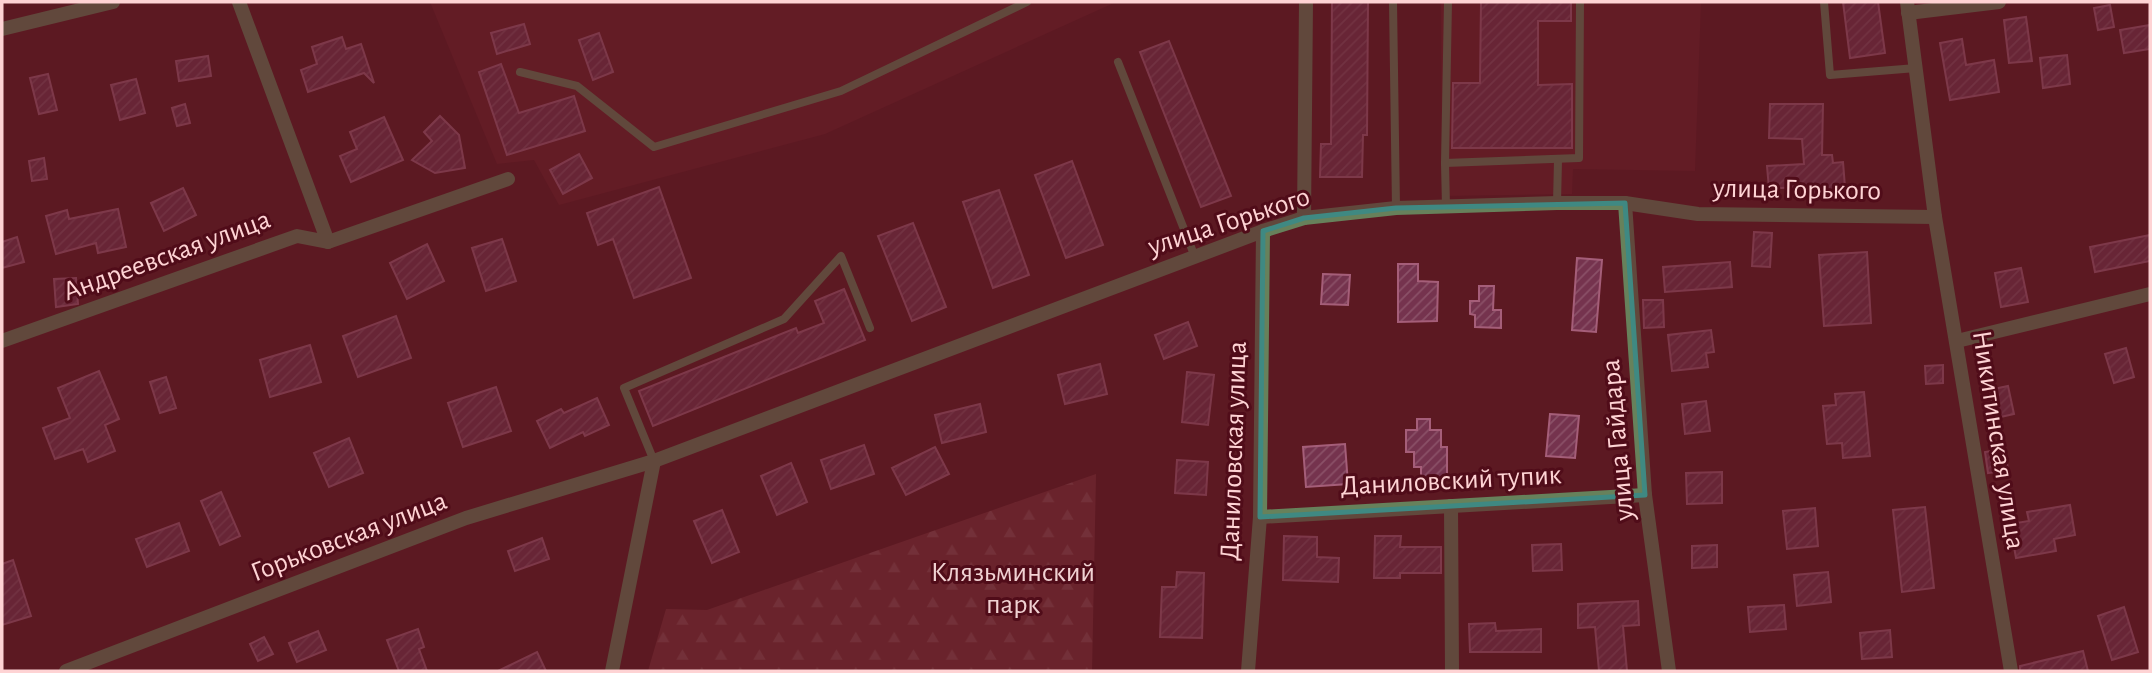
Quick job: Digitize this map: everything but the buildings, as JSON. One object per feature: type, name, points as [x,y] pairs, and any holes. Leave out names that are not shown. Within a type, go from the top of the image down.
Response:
[{"type":"street","points":[[2,29],[113,2]]},
{"type":"street","points":[[239,2],[328,242]]},
{"type":"street","points":[[1304,218],[1306,2]]},
{"type":"street","points":[[1908,7],[1999,2]]},
{"type":"street","name":"Никитинская улица","points":[[1908,7],[1935,217],[2011,671]]},
{"type":"street","name":"Андреевская улица","points":[[2,341],[297,236],[328,242],[508,179]]},
{"type":"street","name":"улица Горького","points":[[654,461],[1263,231],[1304,218],[1396,208],[1557,203],[1625,203],[1698,214],[1935,217]]},
{"type":"street","name":"улица Гайдара","points":[[1625,203],[1645,495],[1669,671]]},
{"type":"street","name":"Даниловская улица","points":[[1248,671],[1260,517],[1263,231]]},
{"type":"street","points":[[1957,341],[2150,294]]},
{"type":"street","points":[[612,671],[654,461]]},
{"type":"street","name":"Горьковская улица","points":[[66,671],[466,519],[654,461]]},
{"type":"street","name":"Даниловский тупик","points":[[1260,517],[1645,495]]},
{"type":"street","points":[[1451,506],[1452,671]]},
{"type":"lane","points":[[520,72],[577,86],[654,147],[841,92],[1027,2]]},
{"type":"lane","points":[[1393,2],[1396,208]]},
{"type":"lane","points":[[1447,207],[1445,163],[1448,2]]},
{"type":"lane","points":[[1445,163],[1578,158],[1580,2]]},
{"type":"lane","points":[[1824,2],[1830,75],[1916,68]]},
{"type":"lane","points":[[1118,62],[1195,257]]},
{"type":"lane","points":[[1557,203],[1558,160]]},
{"type":"lane","points":[[654,461],[624,388],[784,319],[841,256],[870,328]]},
{"type":"highlighted area","points":[[1625,203],[1645,495],[1260,517],[1263,231],[1304,218],[1396,208]]},
{"type":"shaded area","points":[[430,2],[1116,2],[825,134],[559,205],[534,160],[497,164]]},
{"type":"shaded area","points":[[1441,2],[1701,2],[1695,171],[1573,169],[1572,194],[1442,196]]},
{"type":"green space","name":"Клязьминский парк","points":[[1096,474],[1092,671],[648,671],[666,609],[707,610]]}]
